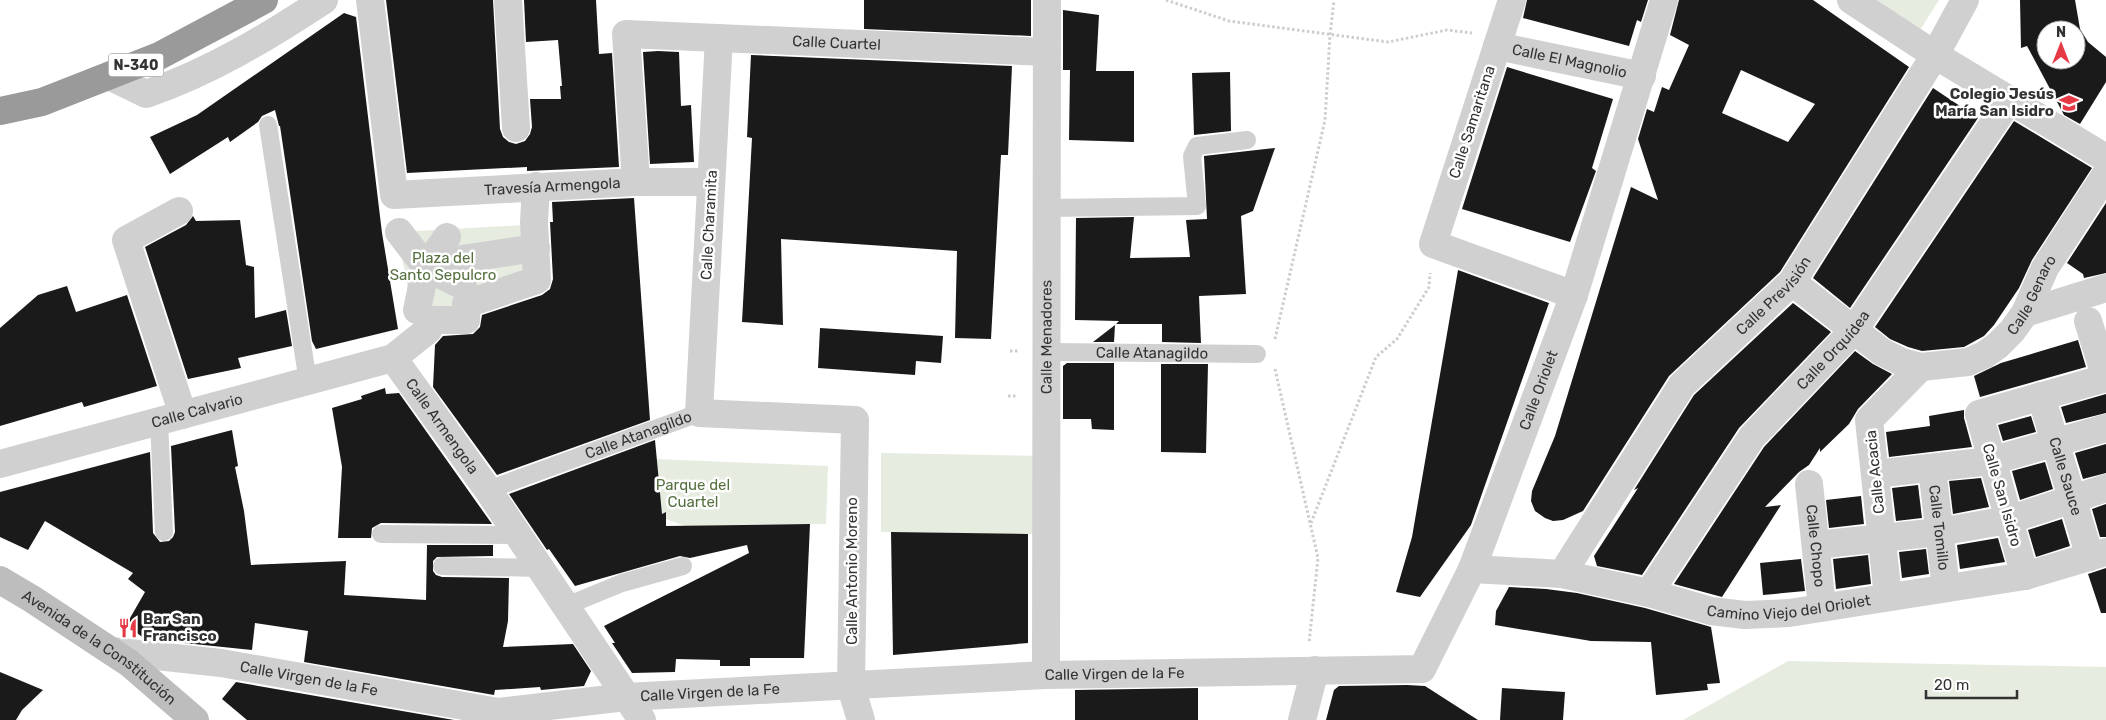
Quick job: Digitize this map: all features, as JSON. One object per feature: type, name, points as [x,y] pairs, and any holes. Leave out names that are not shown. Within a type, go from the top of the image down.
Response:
[{"type":"highway","name":"N-340","points":[[0,111],[42,102],[159,56],[264,0]]},
{"type":"street","points":[[109,76],[146,94],[155,91],[206,71],[324,0]]},
{"type":"street","name":"Travesía Armengola","points":[[370,0],[394,195],[536,186],[636,182],[711,182]]},
{"type":"street","points":[[508,0],[516,128]]},
{"type":"street","name":"Calle Menadores","points":[[1046,675],[1047,0]]},
{"type":"street","name":"Calle Samaritana","points":[[1433,244],[1512,0]]},
{"type":"street","name":"Calle Oriolet","points":[[1310,670],[1422,669],[1472,569],[1574,295],[1664,0]]},
{"type":"street","points":[[1851,0],[1934,56],[2010,99],[2106,158]]},
{"type":"street","name":"Calle Previsión","points":[[1562,574],[1682,385],[1792,282],[1934,56],[1965,0]]},
{"type":"street","name":"Calle Cuartel","points":[[636,182],[626,34],[1048,52]]},
{"type":"street","name":"Calle Charamita","points":[[699,413],[719,38]]},
{"type":"street","name":"Calle El Magnolio","points":[[1497,46],[1642,76]]},
{"type":"street","name":"Calle Orquídea","points":[[1649,593],[1752,436],[1854,330],[2010,99]]},
{"type":"street","name":"Calle Genaro","points":[[1921,368],[1968,362],[1998,346],[2012,331],[2025,312],[2045,268],[2106,174]]},
{"type":"street","points":[[393,358],[428,330],[433,320],[466,320],[466,304],[537,280],[535,237],[536,186]]},
{"type":"street","points":[[171,418],[126,240],[180,211]]},
{"type":"street","points":[[399,232],[426,267],[463,286],[419,302],[426,267]]},
{"type":"street","points":[[426,267],[535,237]]},
{"type":"street","points":[[1433,244],[1574,295]]},
{"type":"street","points":[[1792,282],[1882,352],[1902,362],[1921,368]]},
{"type":"street","points":[[2025,312],[2106,288]]},
{"type":"street","points":[[2041,396],[2106,378],[2088,321]]},
{"type":"street","name":"Calle Calvario","points":[[0,464],[393,358]]},
{"type":"street","name":"Calle Armengola","points":[[393,358],[488,490],[642,720]]},
{"type":"street","name":"Calle Acacia","points":[[1888,597],[1869,420],[1921,368]]},
{"type":"street","name":"Calle San Isidro","points":[[2025,576],[1979,414],[2041,396]]},
{"type":"street","name":"Calle Sauce","points":[[2041,396],[2072,499],[2098,554]]},
{"type":"street","name":"Calle Atanagildo","points":[[699,413],[855,420]]},
{"type":"street","name":"Calle Antonio Moreno","points":[[855,420],[852,686],[861,720]]},
{"type":"street","points":[[1875,474],[1992,461],[2106,428]]},
{"type":"street","name":"Calle Tomillo","points":[[1932,468],[1946,588]]},
{"type":"street","name":"Calle Chopo","points":[[1810,484],[1822,607]]},
{"type":"street","points":[[1816,545],[1939,532],[2008,520],[2106,488]]},
{"type":"street","name":"Camino Viejo del Oriolet","points":[[1472,569],[1562,574],[1649,593],[1712,611],[1744,615],[1789,613],[2025,576],[2098,554]]},
{"type":"street","name":"Avenida de la Constitución","points":[[0,580],[129,663],[195,720]]},
{"type":"street","name":"Calle Virgen de la Fe","points":[[111,651],[221,663],[498,712],[626,697],[1046,675],[1310,670]]},
{"type":"street","points":[[1302,720],[1310,670]]},
{"type":"lane","points":[[268,124],[308,382]]},
{"type":"lane","points":[[1047,208],[1197,206],[1192,156],[1197,146],[1247,140]]},
{"type":"lane","name":"Calle Atanagildo","points":[[1047,352],[1264,354]]},
{"type":"lane","name":"Calle Atanagildo","points":[[488,490],[699,413]]},
{"type":"lane","points":[[164,532],[171,418]]},
{"type":"lane","points":[[381,534],[518,535]]},
{"type":"lane","points":[[442,566],[540,568]]},
{"type":"lane","points":[[566,606],[622,583],[683,566]]},
{"type":"path","points":[[1166,0],[1229,21],[1388,42],[1447,30],[1475,34],[1497,46]]},
{"type":"path","points":[[1310,670],[1318,558],[1264,354],[1325,120],[1334,0]]},
{"type":"path","points":[[1310,523],[1376,357],[1397,339],[1429,287],[1433,244]]},
{"type":"green space","points":[[1875,0],[1939,0],[1920,30]]},
{"type":"green space","name":"Plaza del Santo Sepulcro","points":[[525,225],[532,275],[458,310],[412,310],[397,232]]},
{"type":"green space","points":[[881,453],[1039,456],[1039,534],[881,532]]},
{"type":"green space","name":"Parque del Cuartel","points":[[655,459],[828,466],[826,524],[685,526],[666,519],[666,512],[660,515]]},
{"type":"green space","points":[[1788,661],[2106,667],[2106,720],[1683,720]]},
{"type":"building","points":[[386,0],[493,0],[500,129],[503,137],[509,142],[516,144],[525,141],[530,134],[532,127],[530,99],[561,99],[560,86],[562,86],[558,40],[526,42],[524,0],[596,0],[599,54],[612,53],[619,167],[527,171],[527,167],[407,173]]},
{"type":"building","points":[[864,0],[1031,0],[1031,36],[864,29]]},
{"type":"building","points":[[1527,0],[1648,0],[1641,22],[1637,20],[1629,46],[1523,18]]},
{"type":"building","points":[[1679,0],[1813,0],[1909,67],[1780,272],[1669,376],[1583,511],[1563,520],[1553,521],[1535,511],[1531,501],[1532,491],[1555,436],[1631,187],[1658,200],[1638,139],[1647,109],[1654,112],[1662,87],[1669,90],[1689,45],[1670,35]],"holes":[[[1741,70],[1815,104],[1788,142],[1722,113]]]},
{"type":"building","points":[[2020,0],[2075,0],[2078,20],[2036,20],[2036,63],[2027,46],[2021,48]]},
{"type":"building","points":[[1063,10],[1099,15],[1096,71],[1134,71],[1134,142],[1069,140],[1070,70],[1063,70]]},
{"type":"building","points":[[344,13],[356,17],[382,233],[398,329],[316,349],[312,341],[280,126],[275,110],[262,116],[258,122],[230,142],[228,137],[170,174],[150,137],[197,115]]},
{"type":"building","points":[[2086,39],[2106,57],[2106,82],[2080,124],[2064,115],[2040,70],[2086,70]]},
{"type":"building","points":[[643,52],[679,52],[681,106],[691,105],[694,162],[650,164]]},
{"type":"building","points":[[751,55],[1012,66],[1008,155],[1001,155],[991,339],[955,338],[957,251],[885,246],[781,239],[783,325],[742,322],[752,138],[747,137]]},
{"type":"building","points":[[1507,67],[1613,99],[1592,168],[1596,171],[1570,242],[1462,209]]},
{"type":"building","points":[[1230,72],[1231,131],[1194,135],[1192,73]]},
{"type":"building","points":[[1933,88],[1978,118],[1850,308],[1813,278]]},
{"type":"building","points":[[2014,121],[2092,168],[2032,260],[2019,288],[1994,325],[1984,336],[1964,347],[1922,351],[1890,339],[1875,327]]},
{"type":"building","points":[[1275,148],[1253,211],[1241,216],[1246,294],[1199,296],[1201,343],[1162,342],[1162,324],[1116,324],[1119,321],[1075,320],[1076,218],[1134,217],[1130,258],[1190,257],[1186,220],[1207,219],[1204,156]]},
{"type":"building","points":[[634,198],[650,420],[497,475],[433,387],[435,345],[443,336],[473,334],[480,327],[482,315],[542,295],[550,289],[553,279],[550,222],[553,222],[552,202]]},
{"type":"building","points":[[2106,203],[2106,273],[2084,278],[2083,274],[2067,263]]},
{"type":"building","points":[[193,216],[196,221],[240,220],[246,265],[254,267],[255,318],[286,310],[292,346],[238,358],[241,368],[188,379],[145,247],[186,225]]},
{"type":"building","points":[[1458,270],[1549,303],[1471,525],[1420,597],[1396,592],[1412,537]]},
{"type":"building","points":[[67,286],[76,312],[127,295],[157,386],[84,407],[82,402],[0,426],[0,328],[38,295]]},
{"type":"building","points":[[1793,303],[1831,332],[1739,428],[1642,575],[1597,566],[1594,556],[1694,395]]},
{"type":"building","points":[[1115,325],[1114,342],[1093,342]]},
{"type":"building","points":[[820,328],[943,336],[941,363],[916,361],[915,375],[818,368]]},
{"type":"building","points":[[2078,340],[2086,367],[1980,397],[1974,376],[2001,363]]},
{"type":"building","points":[[1855,351],[1873,364],[1892,374],[1858,409],[1849,424],[1820,452],[1820,448],[1809,465],[1799,472],[1765,507],[1781,505],[1722,597],[1674,584],[1764,447]]},
{"type":"building","points":[[1067,363],[1114,363],[1114,430],[1092,429],[1091,419],[1063,419],[1063,366]]},
{"type":"building","points":[[1161,364],[1208,364],[1206,453],[1161,452]]},
{"type":"building","points":[[385,388],[386,394],[399,393],[492,524],[381,523],[372,528],[371,538],[338,538],[342,467],[332,408],[362,399],[361,396]]},
{"type":"building","points":[[2106,394],[2106,413],[2066,423],[2061,407]]},
{"type":"building","points":[[1964,410],[1964,418],[1972,447],[1889,457],[1886,432],[1930,426],[1929,416]]},
{"type":"building","points":[[2031,416],[2036,432],[2003,441],[1998,425]]},
{"type":"building","points":[[232,430],[238,466],[235,467],[244,511],[251,565],[346,561],[344,595],[426,600],[427,545],[493,545],[493,556],[437,557],[433,561],[433,571],[436,575],[442,577],[509,578],[508,621],[503,647],[573,644],[591,671],[584,686],[541,690],[540,687],[495,690],[494,695],[304,662],[308,631],[255,623],[252,650],[145,639],[126,625],[145,592],[128,579],[133,573],[45,521],[28,550],[0,537],[0,492],[150,452],[153,533],[160,542],[169,541],[175,532],[171,446]]},
{"type":"building","points":[[655,440],[662,514],[666,512],[666,526],[810,524],[804,658],[750,658],[750,666],[720,666],[720,660],[676,659],[675,672],[632,673],[612,643],[615,643],[604,626],[749,553],[747,545],[690,558],[680,556],[575,586],[549,549],[547,550],[509,494]]},
{"type":"building","points":[[2106,444],[2106,473],[2083,479],[2075,453]]},
{"type":"building","points":[[2045,462],[2053,489],[2020,500],[2012,471]]},
{"type":"building","points":[[1981,478],[1989,507],[1953,514],[1949,481]]},
{"type":"building","points":[[1918,485],[1922,518],[1896,521],[1892,488]]},
{"type":"building","points":[[1861,496],[1864,524],[1829,528],[1826,500]]},
{"type":"building","points":[[2106,504],[2106,537],[2100,537],[2092,509]]},
{"type":"building","points":[[2062,519],[2070,546],[2036,557],[2028,530]]},
{"type":"building","points":[[891,532],[1028,534],[1028,643],[893,655]]},
{"type":"building","points":[[1998,538],[2005,562],[1960,569],[1957,545]]},
{"type":"building","points":[[1926,549],[1929,574],[1902,578],[1899,552]]},
{"type":"building","points":[[1868,555],[1871,584],[1836,589],[1833,559]]},
{"type":"building","points":[[1801,559],[1805,591],[1763,595],[1760,563]]},
{"type":"building","points":[[2106,568],[2106,613],[2101,613],[2088,574]]},
{"type":"building","points":[[1509,587],[1577,593],[1645,608],[1711,627],[1720,683],[1707,684],[1708,690],[1656,695],[1651,642],[1591,641],[1495,625],[1496,611]]},
{"type":"building","points":[[0,672],[43,690],[22,710],[16,720],[0,720]]},
{"type":"building","points":[[236,682],[454,720],[247,720],[222,699]]},
{"type":"building","points":[[1339,686],[1425,686],[1478,720],[1326,720],[1334,690]]},
{"type":"building","points":[[1198,688],[1198,720],[1075,720],[1075,690]]},
{"type":"building","points":[[1502,688],[1565,692],[1563,720],[1500,720]]},
{"type":"place","name":"Colegio Jesús María San Isidro","points":[[2069,103]]},
{"type":"place","name":"Bar San Francisco","points":[[128,628]]}]
